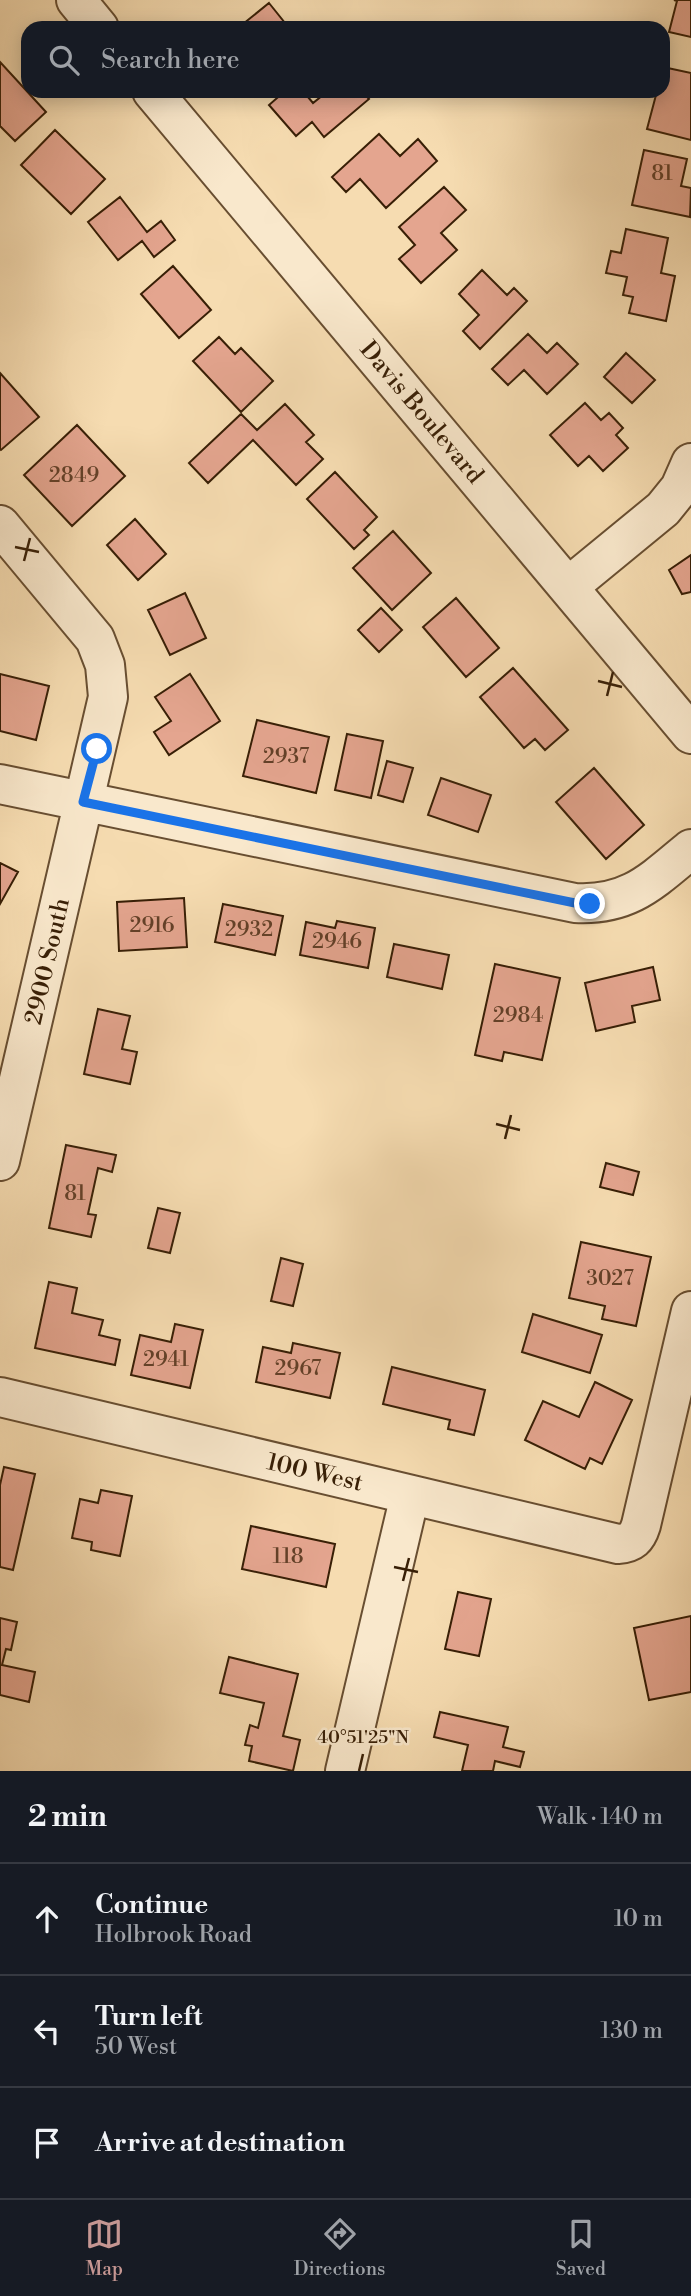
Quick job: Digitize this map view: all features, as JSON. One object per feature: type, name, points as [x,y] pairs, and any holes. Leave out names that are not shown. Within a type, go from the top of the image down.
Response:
[{"type":"street","points":[[76,0],[93,21]]},
{"type":"street","name":"Davis Boulevard","points":[[158,98],[691,734]]},
{"type":"street","points":[[568,587],[663,509],[680,488],[691,463]]},
{"type":"street","name":"2900 South","points":[[0,525],[96,639],[106,665],[108,697],[0,1161]]},
{"type":"street","points":[[0,784],[575,903],[604,903],[632,894],[645,887],[691,849]]},
{"type":"street","name":"100 West","points":[[0,1397],[611,1544],[636,1538],[641,1525],[691,1310]]},
{"type":"street","points":[[345,1771],[410,1495]]},
{"type":"building","points":[[674,0],[691,0],[691,37],[670,32],[677,1]]},
{"type":"building","points":[[269,3],[283,21],[247,21]]},
{"type":"building","points":[[0,62],[21,85],[21,98],[33,98],[46,112],[15,141],[0,126]]},
{"type":"building","points":[[670,68],[691,73],[691,140],[647,129],[655,98],[670,98]]},
{"type":"building","points":[[277,98],[309,98],[313,103],[319,98],[369,99],[324,137],[312,122],[296,136],[269,105]]},
{"type":"building","points":[[55,130],[105,179],[71,214],[21,165]]},
{"type":"building","points":[[379,134],[400,156],[418,139],[437,161],[386,208],[360,179],[346,192],[332,177]]},
{"type":"building","points":[[644,150],[687,159],[681,186],[691,188],[690,217],[632,205]]},
{"type":"building","points":[[444,187],[466,210],[441,233],[457,250],[421,283],[399,259],[415,245],[399,227]]},
{"type":"building","points":[[120,197],[147,232],[161,221],[175,240],[154,257],[142,241],[118,260],[88,222]]},
{"type":"building","points":[[626,229],[668,238],[661,273],[675,276],[666,321],[629,313],[633,297],[623,295],[627,277],[606,273],[611,251],[621,253]]},
{"type":"building","points":[[173,266],[211,310],[179,338],[141,294]]},
{"type":"building","points":[[482,270],[507,295],[514,288],[527,301],[480,349],[463,331],[479,315],[459,294]]},
{"type":"building","points":[[528,334],[547,353],[557,343],[578,364],[547,394],[524,370],[508,385],[492,369]]},
{"type":"building","points":[[219,337],[235,354],[241,348],[273,381],[241,412],[193,361]]},
{"type":"building","points":[[626,353],[655,380],[632,403],[604,377]]},
{"type":"building","points":[[0,373],[39,417],[1,450],[0,449]]},
{"type":"building","points":[[585,403],[601,420],[609,413],[623,428],[616,435],[628,448],[603,471],[589,456],[578,466],[550,435]]},
{"type":"building","points":[[285,404],[314,435],[306,442],[323,459],[296,485],[253,440],[208,483],[189,463],[241,414],[257,430]]},
{"type":"building","points":[[77,425],[125,476],[72,526],[24,475]]},
{"type":"building","points":[[335,472],[377,517],[364,530],[369,535],[354,549],[307,499]]},
{"type":"building","points":[[135,519],[166,554],[138,580],[107,545]]},
{"type":"building","points":[[393,531],[431,573],[392,610],[353,568]]},
{"type":"building","points":[[691,555],[691,592],[682,594],[669,570]]},
{"type":"building","points":[[185,593],[206,638],[170,655],[148,610]]},
{"type":"building","points":[[456,598],[499,648],[466,677],[423,627]]},
{"type":"building","points":[[381,608],[402,630],[379,652],[358,630]]},
{"type":"building","points":[[513,668],[568,730],[545,750],[535,739],[524,748],[480,697]]},
{"type":"building","points":[[0,674],[49,686],[36,740],[0,731]]},
{"type":"building","points":[[190,674],[220,721],[169,755],[154,732],[171,721],[155,697]]},
{"type":"building","points":[[257,720],[329,737],[316,793],[243,776]]},
{"type":"building","points":[[347,734],[383,741],[371,798],[335,790]]},
{"type":"building","points":[[387,761],[413,768],[403,802],[378,795]]},
{"type":"building","points":[[594,768],[644,825],[606,859],[556,802]]},
{"type":"building","points":[[441,778],[491,795],[478,832],[428,815]]},
{"type":"building","points":[[0,863],[18,872],[0,904]]},
{"type":"building","points":[[184,898],[187,947],[119,951],[117,902]]},
{"type":"building","points":[[223,904],[283,916],[275,955],[215,942]]},
{"type":"building","points":[[337,921],[375,928],[368,968],[300,955],[306,922],[335,928]]},
{"type":"building","points":[[394,944],[449,955],[442,989],[387,977]]},
{"type":"building","points":[[495,964],[560,978],[542,1060],[504,1052],[502,1061],[475,1055]]},
{"type":"building","points":[[653,967],[660,1000],[632,1006],[635,1022],[596,1031],[585,983]]},
{"type":"building","points":[[98,1009],[130,1016],[122,1049],[137,1052],[130,1084],[84,1074]]},
{"type":"building","points":[[66,1145],[116,1155],[112,1172],[98,1168],[88,1214],[96,1215],[91,1237],[49,1228]]},
{"type":"building","points":[[606,1163],[639,1172],[633,1195],[600,1187]]},
{"type":"building","points":[[158,1208],[180,1213],[170,1253],[148,1248]]},
{"type":"building","points":[[581,1242],[651,1257],[636,1326],[602,1319],[605,1306],[569,1298]]},
{"type":"building","points":[[281,1258],[303,1264],[293,1306],[271,1301]]},
{"type":"building","points":[[49,1282],[77,1288],[72,1313],[103,1320],[99,1335],[120,1340],[115,1365],[35,1348]]},
{"type":"building","points":[[533,1314],[602,1335],[590,1373],[522,1352]]},
{"type":"building","points":[[175,1324],[203,1330],[190,1388],[131,1375],[140,1335],[171,1342]]},
{"type":"building","points":[[293,1343],[340,1353],[330,1398],[256,1382],[263,1347],[291,1353]]},
{"type":"building","points":[[392,1367],[485,1390],[474,1435],[448,1429],[450,1420],[383,1404]]},
{"type":"building","points":[[595,1382],[632,1400],[602,1464],[590,1458],[585,1469],[525,1440],[543,1401],[579,1417]]},
{"type":"building","points":[[4,1467],[35,1474],[13,1570],[0,1567],[0,1485]]},
{"type":"building","points":[[101,1490],[132,1496],[120,1556],[91,1550],[92,1542],[72,1538],[80,1499],[98,1503]]},
{"type":"building","points":[[251,1526],[335,1544],[326,1587],[242,1569]]},
{"type":"building","points":[[458,1592],[491,1599],[479,1656],[445,1649]]},
{"type":"building","points":[[691,1616],[691,1692],[649,1700],[634,1628]]},
{"type":"building","points":[[0,1618],[17,1622],[11,1650],[6,1649],[2,1665],[35,1672],[29,1702],[0,1695]]},
{"type":"building","points":[[229,1657],[298,1674],[283,1736],[300,1740],[293,1771],[249,1761],[252,1746],[245,1745],[250,1725],[258,1728],[264,1703],[220,1693]]},
{"type":"building","points":[[440,1712],[508,1727],[503,1747],[524,1752],[520,1767],[495,1761],[493,1771],[462,1771],[468,1745],[434,1737]]},
{"type":"route","points":[[97,749],[83,802],[590,904]]}]
